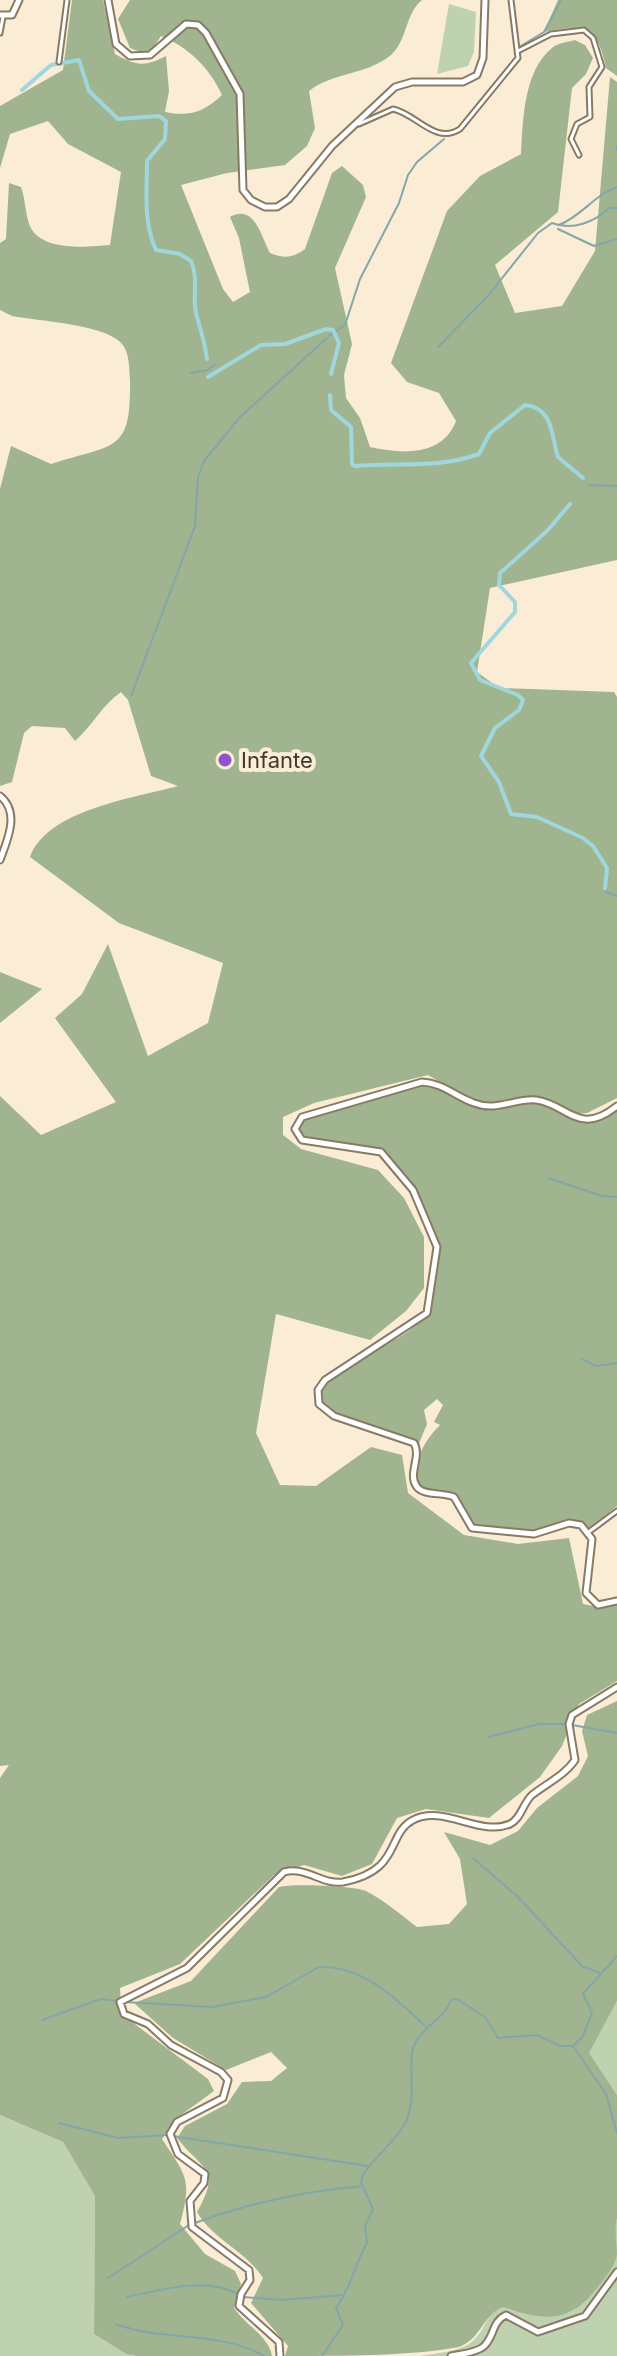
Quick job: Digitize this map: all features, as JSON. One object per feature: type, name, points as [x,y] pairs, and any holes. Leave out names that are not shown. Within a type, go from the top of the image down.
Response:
[{"type":"main road","points":[[2,16],[12,15],[19,0]]},
{"type":"main road","points":[[108,0],[116,44],[130,56],[150,55],[186,24],[198,25],[206,33],[238,87],[242,186],[257,205],[271,208],[286,202],[355,124],[399,85],[463,82],[477,75],[483,58],[485,0]]},
{"type":"main road","points":[[0,796],[10,807],[12,816],[0,860]]},
{"type":"main road","points":[[617,1106],[596,1117],[578,1119],[533,1100],[502,1107],[483,1106],[439,1085],[422,1082],[302,1117],[295,1125],[302,1140],[375,1150],[386,1155],[419,1199],[437,1247],[427,1313],[325,1380],[318,1390],[319,1404],[334,1416],[414,1443],[418,1452],[413,1474],[416,1486],[422,1491],[454,1497],[469,1527],[534,1534],[575,1523],[590,1531],[592,1546],[586,1593],[598,1605],[617,1601]]},
{"type":"main road","points":[[280,2356],[279,2342],[239,2306],[241,2294],[250,2280],[249,2270],[192,2227],[190,2201],[204,2183],[205,2174],[178,2154],[170,2134],[177,2122],[223,2098],[228,2080],[221,2072],[171,2045],[154,2028],[124,2014],[120,2002],[187,1968],[284,1872],[300,1870],[339,1882],[371,1872],[385,1864],[407,1825],[420,1818],[509,1824],[531,1796],[572,1765],[575,1751],[569,1724],[572,1715],[617,1687]]},
{"type":"main road","points":[[451,2356],[480,2349],[489,2339],[496,2322],[506,2315],[538,2332],[585,2316],[617,2272]]},
{"type":"street","points":[[59,62],[67,0]]},
{"type":"street","points":[[355,124],[393,109],[402,111],[437,133],[452,135],[513,66],[518,51],[511,0]]},
{"type":"street","points":[[0,33],[2,16]]},
{"type":"street","points":[[518,51],[551,34],[584,30],[593,38],[602,67],[589,87],[590,117],[577,124],[571,139],[579,155]]},
{"type":"street","points":[[590,1531],[617,1511]]},
{"type":"green space","points":[[72,0],[103,0],[115,54],[140,64],[166,56],[169,91],[165,112],[182,114],[203,109],[222,95],[205,67],[171,41],[161,36],[153,48],[143,53],[130,48],[118,19],[130,0],[422,0],[391,55],[382,62],[329,80],[309,91],[315,128],[307,146],[285,165],[227,173],[181,185],[223,289],[233,302],[250,292],[239,238],[230,217],[246,214],[256,224],[270,253],[292,256],[305,249],[332,173],[342,166],[363,185],[366,197],[335,268],[352,344],[344,375],[346,398],[360,418],[370,447],[382,449],[408,451],[431,447],[450,433],[456,421],[439,393],[407,382],[391,363],[447,211],[480,176],[521,154],[526,98],[542,58],[554,46],[575,40],[585,45],[593,58],[586,74],[572,88],[558,212],[495,265],[515,313],[562,306],[595,251],[610,77],[617,82],[617,560],[490,588],[477,672],[499,688],[614,692],[617,697],[617,1098],[587,1113],[567,1115],[596,1117],[617,1106],[617,1506],[583,1534],[581,1525],[575,1523],[534,1534],[472,1528],[454,1500],[416,1486],[421,1452],[440,1425],[434,1422],[443,1405],[437,1399],[424,1410],[427,1424],[417,1448],[409,1440],[327,1413],[317,1398],[326,1383],[338,1372],[397,1338],[423,1318],[429,1306],[435,1265],[424,1211],[417,1194],[395,1164],[381,1152],[307,1141],[296,1133],[302,1117],[422,1082],[467,1098],[428,1075],[314,1103],[283,1117],[283,1135],[301,1149],[378,1170],[404,1198],[424,1237],[424,1288],[406,1311],[370,1340],[276,1314],[256,1433],[280,1485],[316,1486],[371,1447],[402,1455],[408,1493],[464,1535],[518,1544],[569,1538],[583,1604],[603,1608],[617,1605],[617,1681],[579,1704],[562,1746],[540,1777],[489,1818],[426,1809],[397,1818],[372,1864],[342,1876],[304,1865],[274,1875],[180,1964],[120,1988],[121,2008],[136,2025],[208,2079],[214,2091],[177,2118],[162,2139],[185,2179],[186,2197],[180,2224],[205,2254],[235,2271],[241,2284],[234,2308],[266,2342],[272,2356],[136,2356],[126,2354],[94,2334],[95,2196],[63,2142],[0,2115],[0,1778],[9,1765],[0,1766],[0,1096],[41,1135],[116,1102],[55,1018],[82,994],[108,944],[148,1056],[208,1023],[223,963],[119,923],[30,857],[39,841],[73,817],[116,801],[178,786],[151,776],[128,700],[121,692],[75,741],[65,728],[32,726],[24,733],[12,782],[0,786],[0,489],[11,446],[51,464],[104,448],[122,434],[130,404],[128,359],[119,341],[98,331],[12,316],[0,310],[0,243],[6,239],[9,183],[21,187],[30,226],[38,237],[57,245],[110,245],[121,172],[68,144],[48,121],[10,134],[0,168],[0,106],[63,70]]},
{"type":"green space","points":[[558,0],[617,0],[617,76],[606,68],[598,43],[587,31],[569,28],[544,32]]},
{"type":"green space","points":[[449,4],[476,12],[474,52],[468,66],[437,74]]},
{"type":"green space","points":[[0,972],[42,989],[0,1023]]},
{"type":"green space","points":[[617,1701],[617,2001],[589,2053],[617,2095],[617,2255],[613,2266],[590,2296],[568,2313],[545,2317],[503,2307],[490,2316],[472,2339],[459,2347],[397,2354],[285,2356],[288,2346],[251,2303],[263,2278],[197,2212],[209,2178],[201,2164],[177,2138],[185,2126],[227,2104],[242,2082],[271,2081],[287,2068],[271,2052],[226,2070],[173,2038],[134,2003],[191,1981],[279,1887],[309,1885],[360,1889],[417,1927],[449,1924],[467,1904],[460,1859],[444,1832],[490,1845],[518,1831],[537,1808],[578,1776],[588,1756],[582,1731],[587,1715]]},
{"type":"green space","points":[[617,2001],[617,2095],[588,2053]]},
{"type":"green space","points":[[0,2115],[63,2142],[95,2196],[94,2334],[126,2354],[136,2356],[0,2356]]},
{"type":"green space","points":[[617,2218],[617,2255],[613,2236]]},
{"type":"green space","points":[[617,2255],[617,2356],[420,2356],[464,2347],[503,2307],[545,2317],[572,2311],[594,2290]]},
{"type":"waterway","points":[[518,50],[544,32],[561,0]]},
{"type":"waterway","points":[[22,90],[51,65],[79,60],[89,91],[118,119],[159,116],[166,121],[165,139],[147,161],[149,228],[156,250],[180,254],[191,261],[195,274],[196,313],[207,359]]},
{"type":"waterway","points":[[336,331],[345,325],[360,279],[399,203],[408,175],[417,162],[444,139]]},
{"type":"waterway","points":[[559,225],[617,187]]},
{"type":"waterway","points":[[438,347],[487,297],[538,233],[552,223],[567,226],[583,224],[609,208],[617,208]]},
{"type":"waterway","points":[[558,229],[594,246],[617,239]]},
{"type":"waterway","points":[[208,377],[261,345],[285,344],[326,329],[333,330],[339,343],[331,374]]},
{"type":"waterway","points":[[329,336],[334,333]]},
{"type":"waterway","points":[[131,696],[195,526],[198,477],[204,461],[239,418],[327,338]]},
{"type":"waterway","points":[[190,373],[208,370],[215,364]]},
{"type":"waterway","points":[[330,395],[331,410],[351,427],[352,464],[355,466],[448,462],[479,454],[490,433],[525,405],[534,407],[546,417],[558,457],[583,478]]},
{"type":"waterway","points":[[588,485],[617,486]]},
{"type":"waterway","points":[[570,504],[547,531],[500,573],[499,585],[515,602],[515,612],[471,663],[480,680],[518,695],[523,700],[519,710],[495,728],[481,756],[499,782],[511,814],[537,817],[583,838],[593,846],[607,868],[605,888]]},
{"type":"waterway","points":[[606,892],[617,896]]},
{"type":"waterway","points":[[548,1178],[602,1196],[617,1197]]},
{"type":"waterway","points":[[582,1359],[596,1366],[617,1363]]},
{"type":"waterway","points":[[488,1737],[539,1724],[567,1724]]},
{"type":"waterway","points":[[572,1725],[617,1733]]},
{"type":"waterway","points":[[473,1858],[517,1896],[582,1966],[600,1973]]},
{"type":"waterway","points":[[322,2356],[343,2325],[336,2308],[367,2243],[365,2226],[373,2209],[361,2182],[363,2175],[405,2124],[411,2098],[413,2048],[421,2034],[443,2013],[451,2000],[457,1999],[485,2017],[498,2038],[537,2035],[560,2046],[573,2046],[583,2036],[592,2013],[583,1994],[617,1956]]},
{"type":"waterway","points":[[125,2002],[212,2007],[266,1997],[319,1967],[335,1968],[350,1971],[377,1985],[425,2026]]},
{"type":"waterway","points":[[42,2020],[101,1999],[116,2001]]},
{"type":"waterway","points":[[573,2046],[606,2094],[617,2133]]},
{"type":"waterway","points":[[59,2123],[119,2138],[168,2135]]},
{"type":"waterway","points":[[173,2136],[368,2166]]},
{"type":"waterway","points":[[195,2223],[278,2199],[363,2186]]},
{"type":"waterway","points":[[108,2278],[189,2225]]},
{"type":"waterway","points":[[127,2297],[198,2285],[238,2294]]},
{"type":"waterway","points":[[243,2297],[283,2300],[344,2295]]},
{"type":"waterway","points":[[116,2324],[152,2333],[210,2339],[247,2348],[264,2356]]},
{"type":"place","name":"Infante","points":[[225,760]]}]
